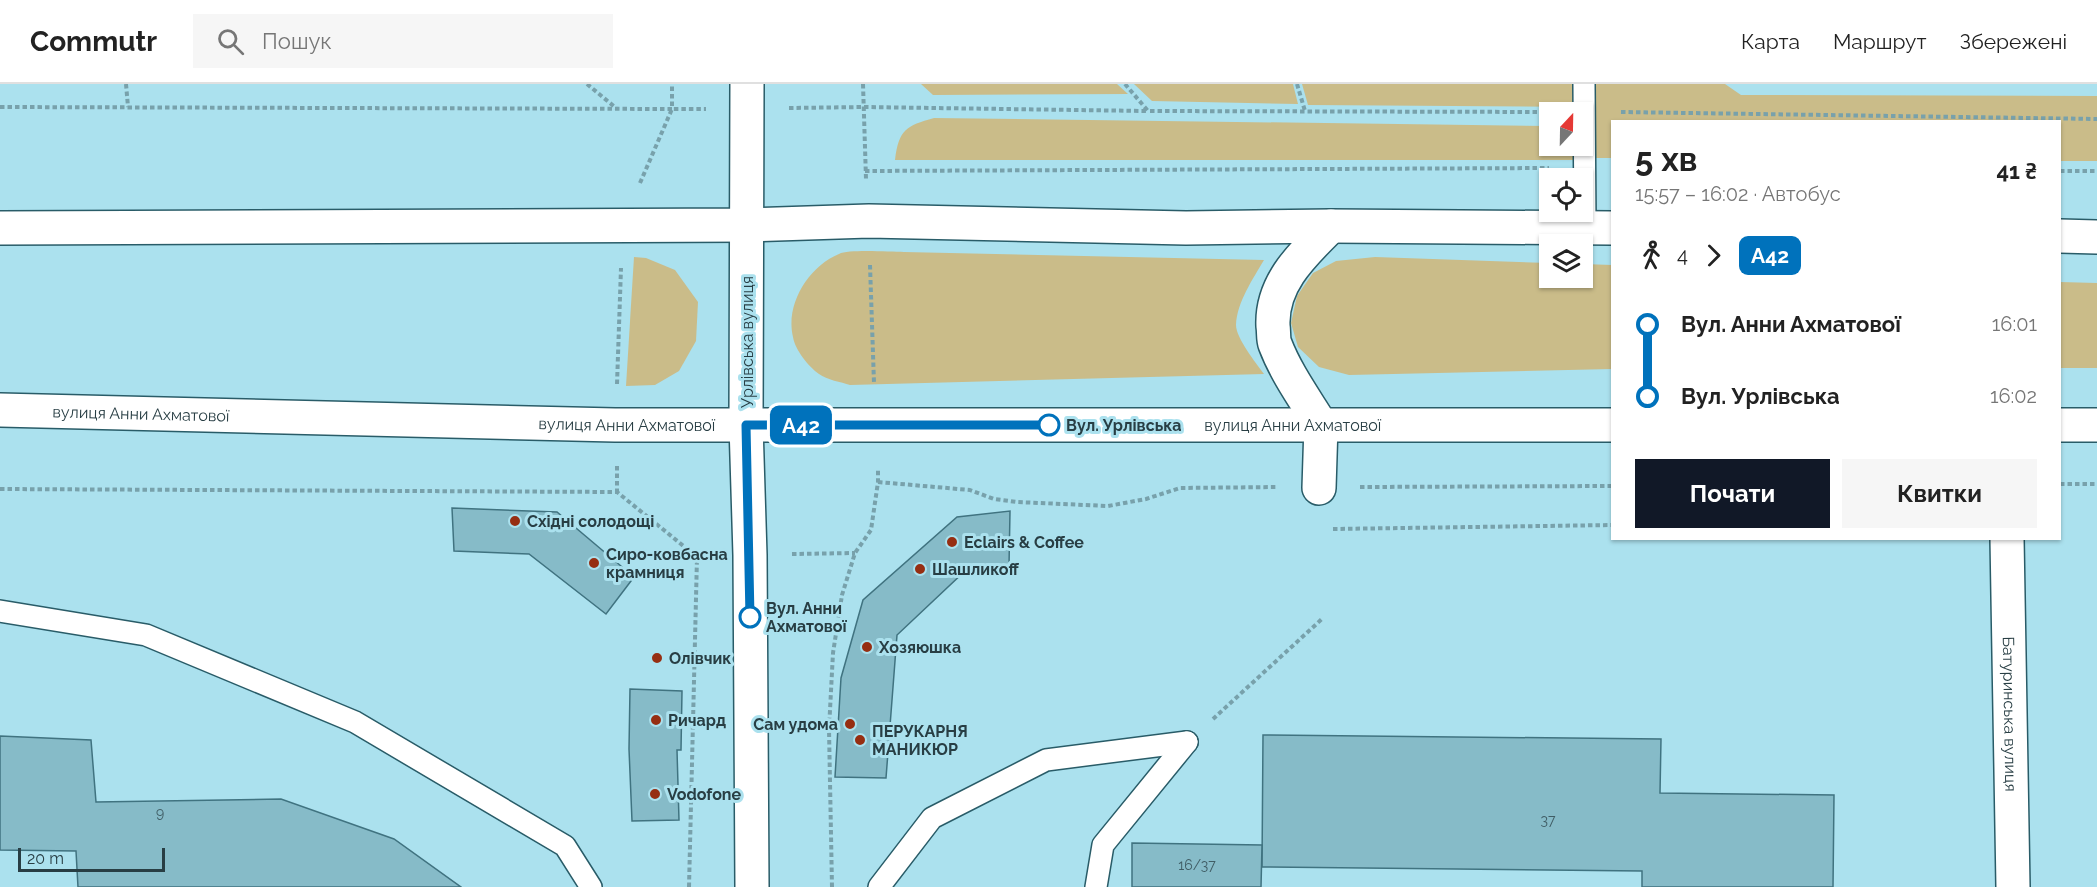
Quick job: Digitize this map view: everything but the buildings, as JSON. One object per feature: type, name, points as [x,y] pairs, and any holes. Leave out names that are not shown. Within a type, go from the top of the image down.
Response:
[{"type":"main road","name":"Урлівська вулиця","points":[[747,84],[746,425],[750,555],[752,887]]},
{"type":"main road","points":[[0,228],[748,225],[869,221],[1186,228],[1331,226],[1599,228]]},
{"type":"main road","points":[[1319,488],[1321,425],[1274,342],[1273,314],[1280,286],[1292,269],[1331,226]]},
{"type":"main road","points":[[2061,236],[2097,237]]},
{"type":"main road","name":"вулиця Анни Ахматової","points":[[0,410],[615,425],[1611,425]]},
{"type":"main road","points":[[2061,425],[2097,425]]},
{"type":"main road","name":"Батуринська вулиця","points":[[2007,540],[2013,887]]},
{"type":"lane","points":[[1584,84],[1584,168]]},
{"type":"lane","points":[[1593,204],[1599,228]]},
{"type":"lane","points":[[0,611],[146,635],[355,722],[565,846],[591,887]]},
{"type":"lane","points":[[879,887],[932,818],[1046,760],[1187,742]]},
{"type":"lane","points":[[1096,887],[1103,845],[1187,742]]},
{"type":"path","points":[[126,84],[128,107]]},
{"type":"path","points":[[587,84],[616,108]]},
{"type":"path","points":[[0,107],[672,109],[672,84]]},
{"type":"path","points":[[832,887],[830,729],[833,653],[842,595],[855,553],[871,530],[878,482],[863,84]]},
{"type":"path","points":[[1298,84],[1305,111]]},
{"type":"path","points":[[863,107],[1148,111]]},
{"type":"path","points":[[866,171],[1539,168]]},
{"type":"path","points":[[2061,171],[2097,171]]},
{"type":"path","points":[[878,482],[970,490],[994,499],[1017,502],[1108,506],[1146,499],[1180,488],[1611,486]]},
{"type":"path","points":[[2061,484],[2097,484]]},
{"type":"path","points":[[0,489],[617,492],[697,557],[689,887]]},
{"type":"path","points":[[1332,529],[1611,525]]},
{"type":"path","points":[[1187,742],[1323,618]]},
{"type":"shaded area","points":[[921,84],[1117,84],[1128,94],[933,95]]},
{"type":"shaded area","points":[[1134,84],[1293,84],[1298,104],[1152,101]]},
{"type":"shaded area","points":[[1302,84],[1579,84],[1579,102],[1539,102],[1539,107],[1308,105]]},
{"type":"shaded area","points":[[1590,84],[1725,84],[1741,95],[2097,96],[2097,161],[2061,161],[2061,120],[1611,120],[1611,158],[1592,158],[1593,102],[1590,102]]},
{"type":"shaded area","points":[[934,118],[1539,126],[1539,156],[1577,156],[1577,160],[895,160],[902,135],[917,124]]},
{"type":"shaded area","points":[[844,252],[1264,260],[1242,299],[1236,325],[1243,343],[1264,374],[850,385],[819,374],[807,363],[796,347],[791,324],[796,299],[809,277],[818,267]]},
{"type":"shaded area","points":[[634,257],[646,258],[675,270],[698,302],[696,341],[679,371],[655,385],[626,386]]},
{"type":"shaded area","points":[[1375,257],[1539,263],[1539,288],[1593,288],[1593,264],[1611,265],[1611,369],[1349,375],[1319,367],[1298,347],[1291,323],[1297,296],[1313,273],[1336,261]]},
{"type":"shaded area","points":[[2061,282],[2097,283],[2097,368],[2061,368]]},
{"type":"bus line","name":"А42","points":[[750,617],[746,425],[1049,425]]},
{"type":"place","name":"Вул. Урлівська","points":[[1049,425]]},
{"type":"place","name":"Східні солодощі","points":[[515,521]]},
{"type":"place","name":"Eclairs & Coffee","points":[[952,542]]},
{"type":"place","name":"Сиро-ковбасна крамниця","points":[[594,563]]},
{"type":"place","name":"Шашликоff","points":[[920,569]]},
{"type":"place","name":"Вул. Анни Ахматової","points":[[750,617]]},
{"type":"place","name":"Хозяюшка","points":[[867,647]]},
{"type":"place","name":"Олівчик","points":[[657,658]]},
{"type":"place","name":"Ричард","points":[[656,720]]},
{"type":"place","name":"Сам удома","points":[[850,724]]},
{"type":"place","name":"ПЕРУКАРНЯ МАНИКЮР","points":[[860,740]]},
{"type":"place","name":"Vodofone","points":[[655,794]]}]
